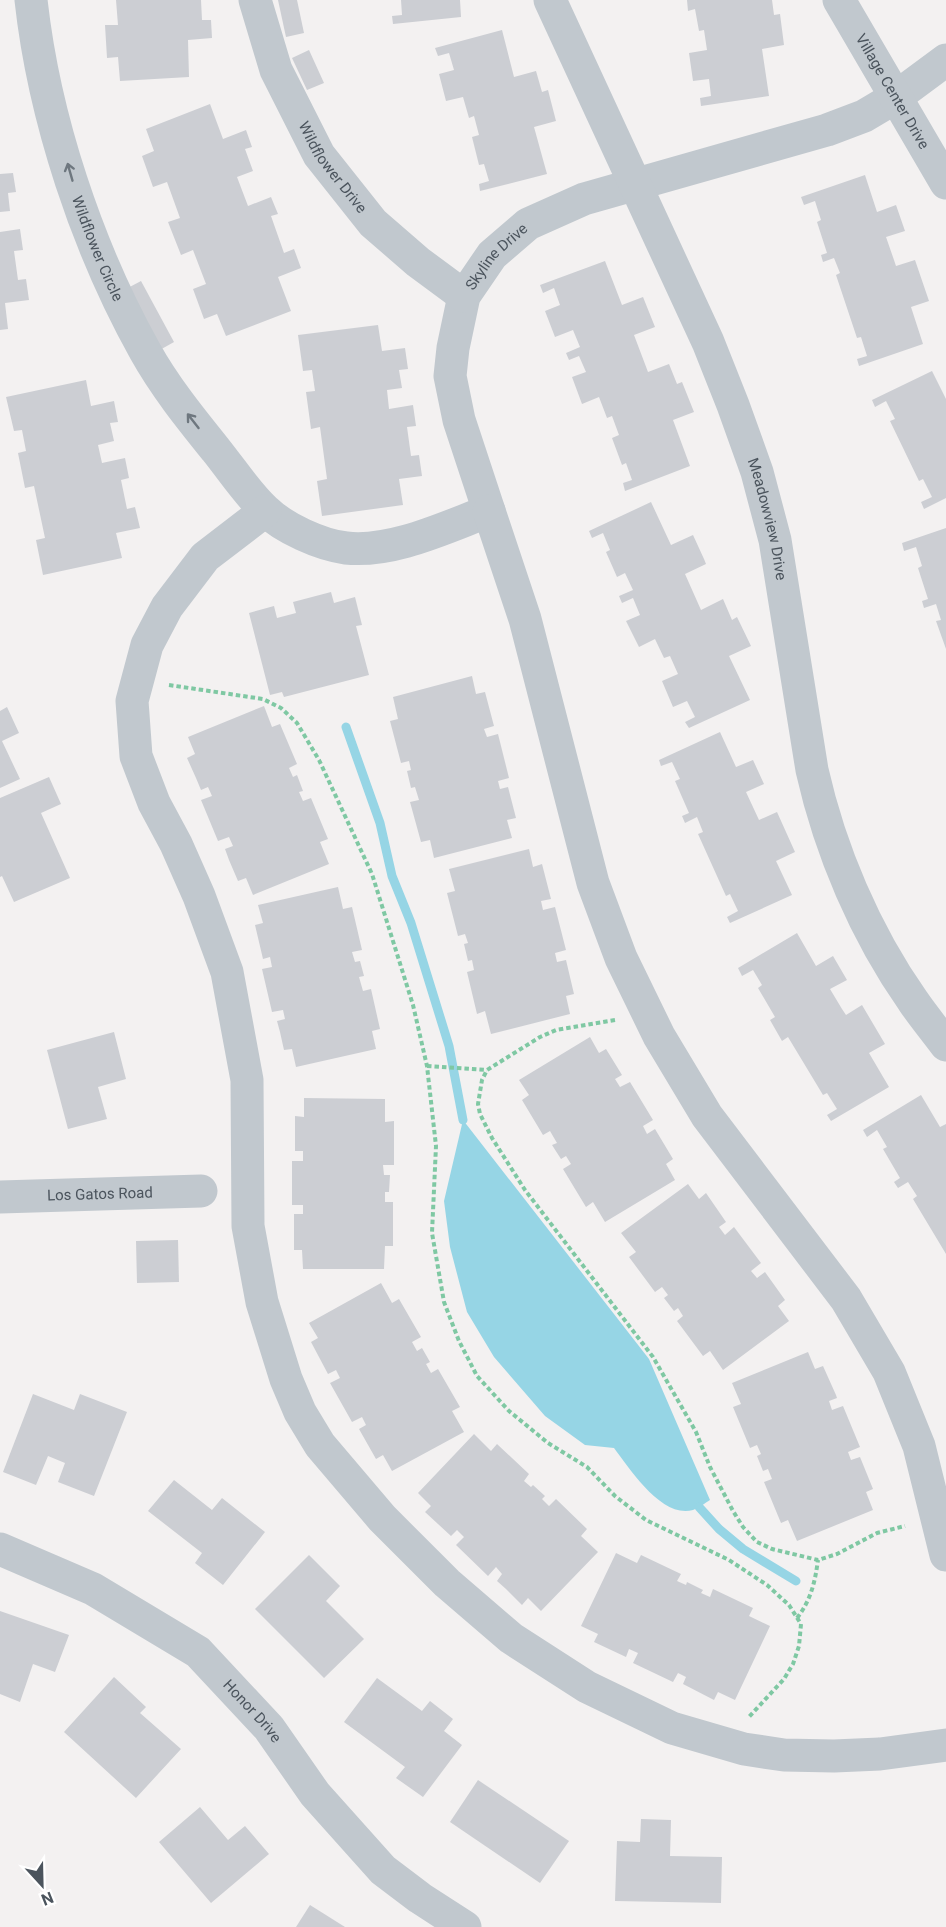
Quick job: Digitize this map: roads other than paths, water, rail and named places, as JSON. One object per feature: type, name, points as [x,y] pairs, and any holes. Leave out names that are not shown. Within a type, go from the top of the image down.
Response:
[{"type":"street","name":"Wildflower Circle","points":[[31,0],[35,37],[49,100],[78,201],[111,282],[146,352],[181,405],[266,511]]},
{"type":"street","name":"Wildflower Drive","points":[[255,0],[276,70],[319,155],[373,223],[418,262],[464,296]]},
{"type":"street","name":"Meadowview Drive","points":[[550,0],[708,342],[757,472],[775,540],[812,770],[819,799],[844,874],[885,956],[912,999],[946,1045]]},
{"type":"street","name":"Village Center Drive","points":[[839,0],[946,183]]},
{"type":"street","name":"Skyline Drive","points":[[946,60],[896,97],[864,116],[827,130],[584,199],[528,224],[492,255],[464,296],[453,348],[450,376],[459,420],[525,619],[593,883],[621,958],[659,1035],[707,1116],[846,1299],[889,1372],[920,1446],[946,1555]]},
{"type":"street","points":[[489,511],[416,538],[384,546],[346,548],[304,536],[266,511],[205,557],[167,607],[147,645],[132,701],[136,756],[154,803],[176,844],[199,896],[227,972],[247,1080],[248,1227],[262,1302],[286,1379],[300,1412],[320,1445],[382,1518],[447,1583],[511,1638],[587,1687],[672,1728],[724,1744],[784,1755],[880,1754],[946,1745]]},
{"type":"street","name":"Los Gatos Road","points":[[0,1197],[201,1191]]},
{"type":"street","name":"Honor Drive","points":[[0,1549],[93,1589],[198,1652],[269,1728],[315,1794],[383,1870],[461,1926]]},
{"type":"water","points":[[463,1120],[649,1359],[710,1500],[700,1507],[681,1511],[659,1500],[638,1479],[614,1448],[585,1445],[545,1416],[494,1357],[467,1312],[450,1247],[444,1201]]},
{"type":"waterway","points":[[346,727],[380,823],[392,876],[411,923],[449,1046],[463,1120]]},
{"type":"waterway","points":[[699,1507],[719,1529],[743,1549],[796,1581]]}]
